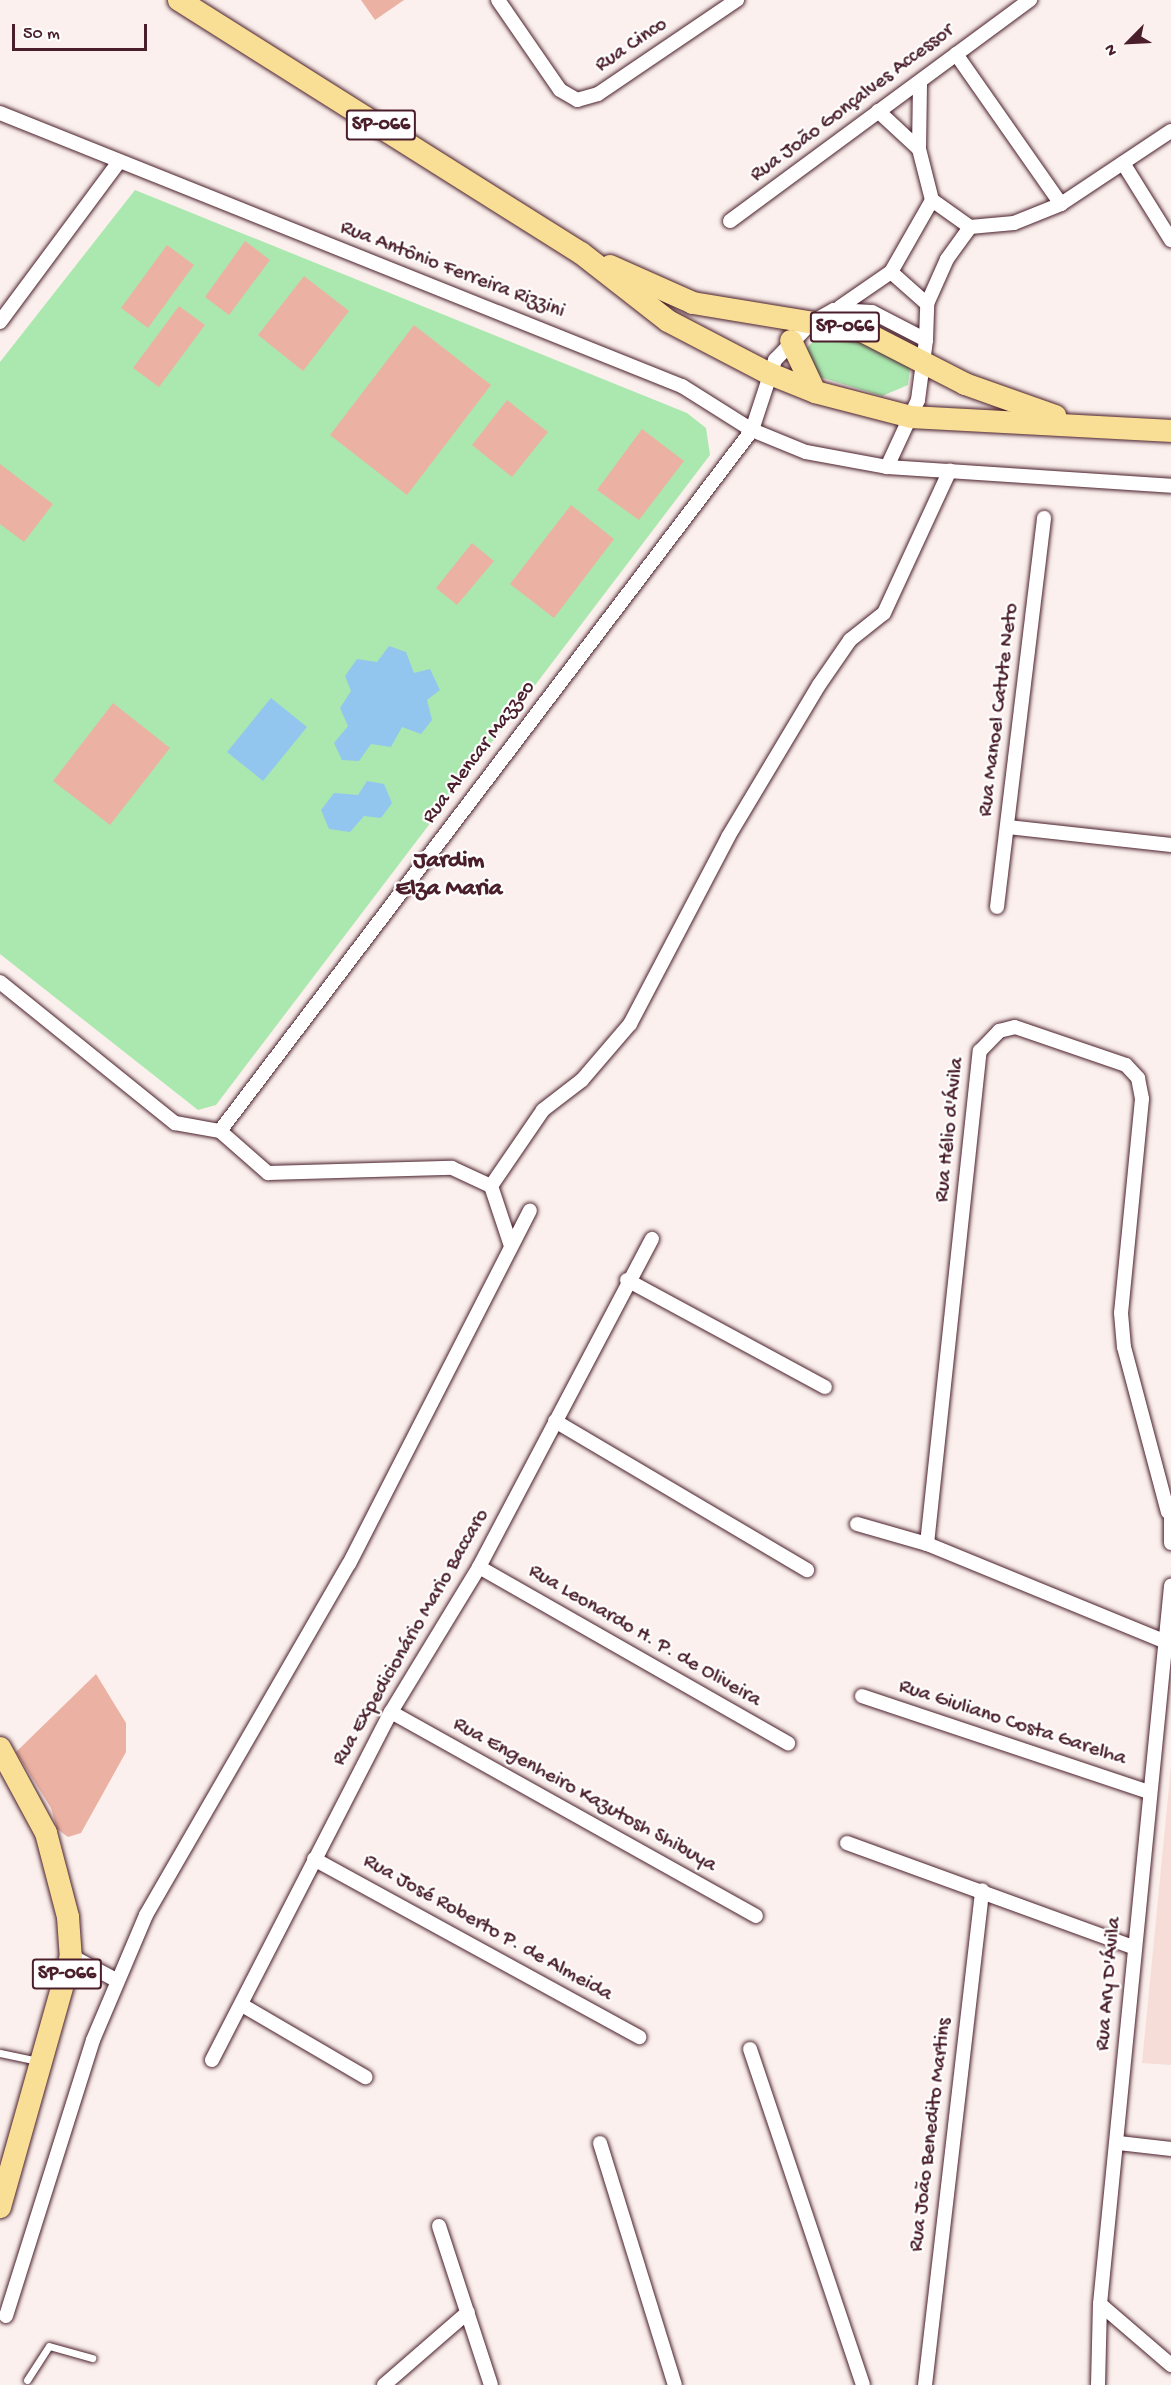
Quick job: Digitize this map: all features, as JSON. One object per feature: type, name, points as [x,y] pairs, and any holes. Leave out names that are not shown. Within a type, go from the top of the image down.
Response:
[{"type":"main road","name":"SP-066","points":[[179,0],[581,253],[668,321],[768,373],[815,393],[912,417],[1171,431]]},
{"type":"main road","name":"SP-066","points":[[581,253],[693,303],[862,331],[925,351],[1011,402],[1102,427]]},
{"type":"main road","points":[[791,341],[815,393]]},
{"type":"main road","name":"SP-066","points":[[0,1748],[46,1833],[68,1917],[71,1956],[44,2062],[0,2207]]},
{"type":"street","name":"Rua Cinco","points":[[498,0],[560,90],[578,100],[598,94],[737,0]]},
{"type":"street","name":"Rua João Gonçalves Accessor","points":[[730,221],[1030,0]]},
{"type":"street","points":[[956,54],[1061,204]]},
{"type":"street","points":[[920,83],[919,149],[932,200],[970,227],[1014,223],[1061,204],[1171,131]]},
{"type":"street","points":[[878,111],[919,149]]},
{"type":"street","name":"Rua Antônio Ferreira Rizzini","points":[[0,112],[118,163],[682,386],[752,430],[837,461],[887,467],[1171,486]]},
{"type":"street","points":[[0,322],[118,163]]},
{"type":"street","points":[[1123,163],[1169,233]]},
{"type":"street","points":[[752,430],[768,373],[791,341],[812,322],[891,272],[932,200]]},
{"type":"street","points":[[887,467],[912,417],[925,351],[927,304],[947,259],[970,227]]},
{"type":"street","points":[[891,272],[927,304]]},
{"type":"street","points":[[834,310],[872,312],[925,351]]},
{"type":"street","name":"Rua Alencar Mazzeo","points":[[220,1131],[752,430]]},
{"type":"street","points":[[491,1186],[543,1110],[582,1080],[630,1024],[728,837],[819,684],[850,640],[884,613],[950,470]]},
{"type":"street","name":"Rua Manoel Catute Neto","points":[[997,907],[1044,518]]},
{"type":"street","points":[[1008,827],[1171,845]]},
{"type":"street","points":[[0,982],[175,1123],[220,1131],[268,1173],[452,1168],[491,1186],[511,1246]]},
{"type":"street","name":"Rua Hélio d'Ávila","points":[[927,1544],[980,1051],[999,1031],[1015,1027],[1126,1065],[1138,1078],[1142,1098],[1121,1312],[1124,1347],[1169,1510]]},
{"type":"street","points":[[6,2316],[116,1980],[215,1791],[349,1564],[530,1211]]},
{"type":"street","name":"Rua Expedicionário Mario Baccaro","points":[[212,2061],[314,1858],[391,1712],[479,1567],[627,1280],[652,1239]]},
{"type":"street","points":[[627,1280],[825,1387]]},
{"type":"street","points":[[555,1421],[807,1570]]},
{"type":"street","points":[[1169,1510],[1171,1543]]},
{"type":"street","points":[[857,1524],[927,1544],[1169,1643]]},
{"type":"street","name":"Rua Leonardo H. P. de Oliveira","points":[[479,1567],[788,1743]]},
{"type":"street","name":"Rua Ary D'Ávila","points":[[1098,2385],[1100,2304],[1119,2143],[1133,1947],[1149,1792],[1169,1643],[1171,1586]]},
{"type":"street","name":"Rua Giuliano Costa Garelha","points":[[862,1696],[1149,1792]]},
{"type":"street","name":"Rua Engenheiro Kazutosh Shibuya","points":[[391,1712],[756,1916]]},
{"type":"street","points":[[847,1843],[982,1890],[1133,1947]]},
{"type":"street","name":"Rua José Roberto P. de Almeida","points":[[314,1858],[639,2037]]},
{"type":"street","name":"Rua João Benedito Martins","points":[[925,2385],[982,1890]]},
{"type":"street","points":[[71,1956],[116,1980]]},
{"type":"street","points":[[242,2005],[365,2077]]},
{"type":"street","points":[[750,2049],[863,2385]]},
{"type":"street","points":[[600,2143],[675,2385]]},
{"type":"street","points":[[1119,2143],[1171,2149]]},
{"type":"street","points":[[1156,2148],[1171,2160]]},
{"type":"street","points":[[439,2226],[491,2385]]},
{"type":"street","points":[[1100,2304],[1171,2365]]},
{"type":"street","points":[[384,2385],[468,2312]]},
{"type":"lane","points":[[0,2053],[44,2062]]},
{"type":"lane","points":[[27,2380],[49,2346],[92,2358]]},
{"type":"shaded area","points":[[1171,1766],[1171,2065],[1142,2063]]},
{"type":"green space","points":[[135,190],[687,413],[706,428],[710,455],[216,1105],[198,1110],[0,954],[0,362]]},
{"type":"green space","points":[[833,335],[859,340],[910,368],[908,385],[882,396],[820,377],[805,350],[818,336]]},
{"type":"water","points":[[389,646],[406,652],[414,673],[430,669],[440,690],[427,700],[432,720],[421,734],[402,727],[391,747],[371,744],[359,761],[342,760],[334,743],[348,726],[340,708],[351,691],[345,676],[357,659],[377,662]]},
{"type":"water","points":[[271,698],[307,727],[263,781],[227,752]]},
{"type":"water","points":[[367,781],[384,784],[392,803],[381,818],[364,816],[350,832],[329,829],[321,810],[334,793],[358,795]]},
{"type":"building","points":[[361,0],[404,0],[375,20]]},
{"type":"building","points":[[245,241],[270,260],[229,315],[205,297]]},
{"type":"building","points":[[167,245],[194,265],[148,328],[121,308]]},
{"type":"building","points":[[304,276],[349,311],[303,371],[258,335]]},
{"type":"building","points":[[179,306],[205,325],[159,387],[133,368]]},
{"type":"building","points":[[414,325],[491,385],[407,495],[330,435]]},
{"type":"building","points":[[507,400],[548,432],[512,477],[472,445]]},
{"type":"building","points":[[642,429],[684,461],[639,520],[597,490]]},
{"type":"building","points":[[0,464],[53,504],[24,542],[0,524]]},
{"type":"building","points":[[571,505],[614,539],[554,618],[510,584]]},
{"type":"building","points":[[472,543],[494,561],[457,605],[436,588]]},
{"type":"building","points":[[113,703],[170,748],[110,825],[53,781]]},
{"type":"building","points":[[96,1674],[126,1723],[126,1752],[81,1833],[68,1837],[57,1829],[51,1808],[16,1752]]},
{"type":"district","name":"Jardim Elza Maria","points":[[449,876]]}]
